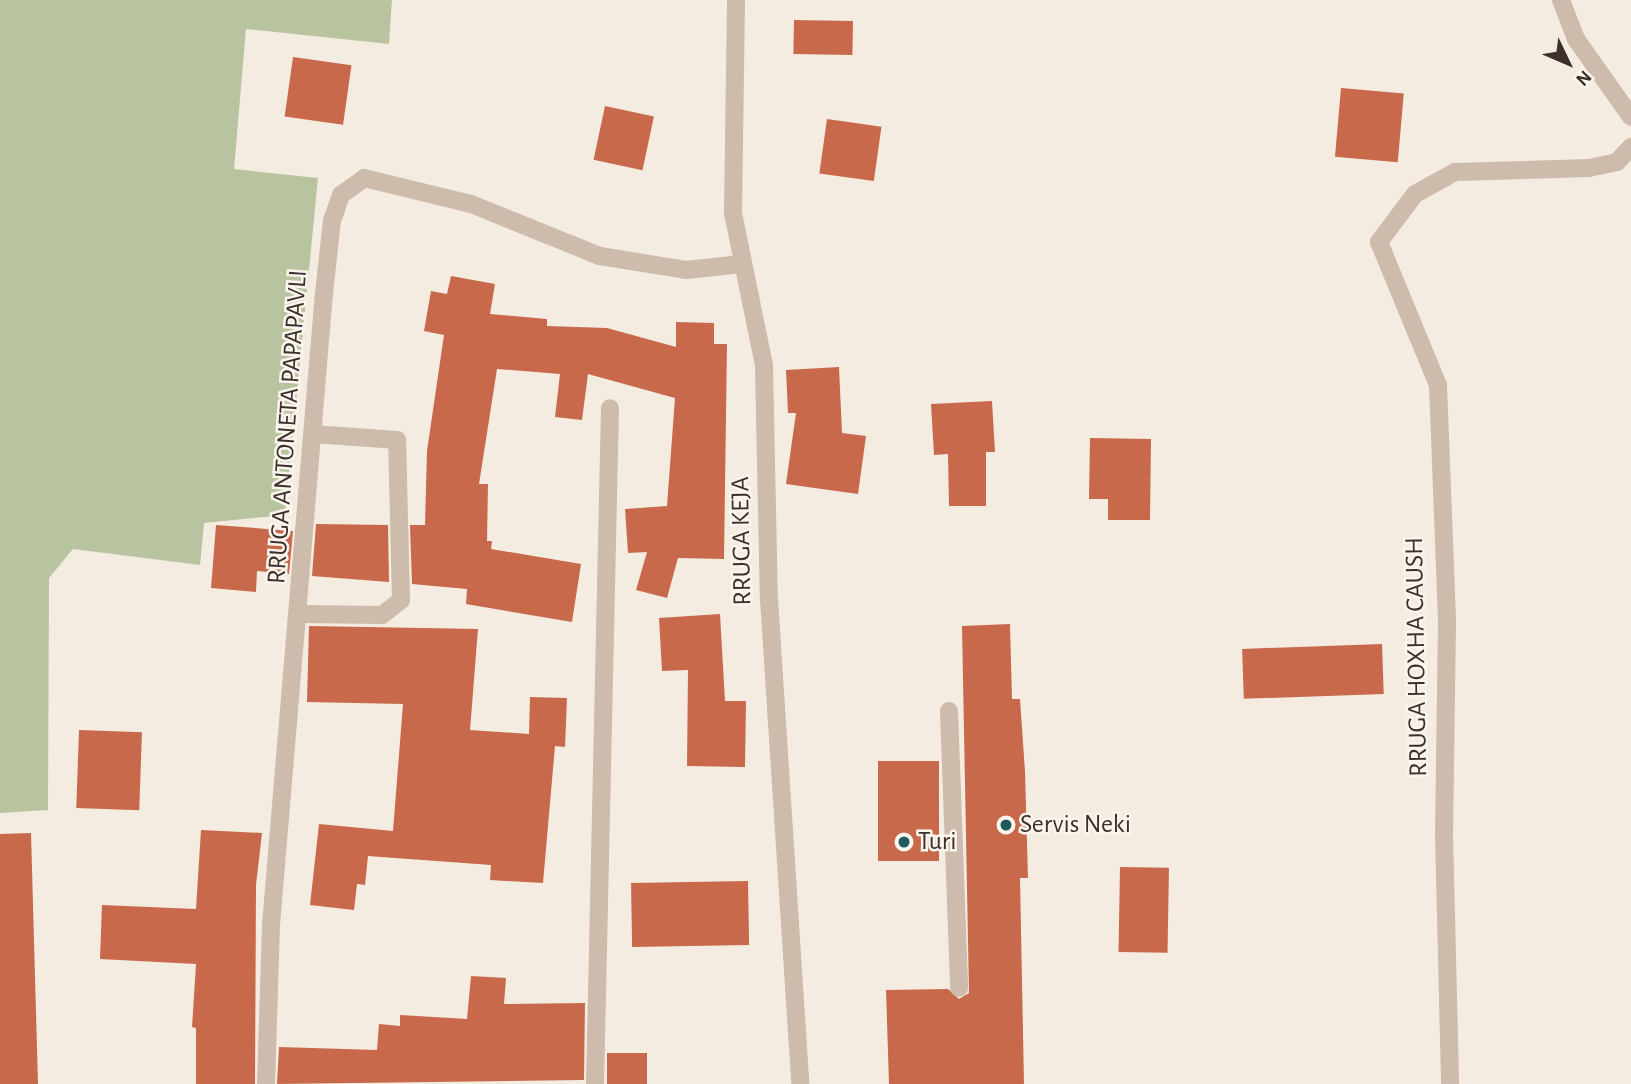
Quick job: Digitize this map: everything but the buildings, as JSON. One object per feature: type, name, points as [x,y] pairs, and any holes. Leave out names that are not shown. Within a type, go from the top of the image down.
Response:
[{"type":"street","name":"RRUGA KEJA","points":[[736,0],[733,213],[742,264],[755,309],[764,366],[771,639],[800,1084]]},
{"type":"street","points":[[1561,0],[1576,39],[1631,117]]},
{"type":"street","name":"RRUGA HOXHA CAUSH","points":[[1450,1084],[1444,834],[1447,622],[1438,385],[1379,242],[1415,194],[1455,172],[1589,168],[1617,162],[1631,147]]},
{"type":"street","name":"RRUGA ANTONETA PAPAPAVLI","points":[[266,1084],[271,925],[332,220],[341,195],[364,178],[471,204],[600,256],[687,270],[742,264]]},
{"type":"street","points":[[594,1084],[610,408]]},
{"type":"street","points":[[300,614],[382,615],[401,600],[397,440],[313,434]]},
{"type":"street","points":[[949,711],[959,988]]},
{"type":"green space","points":[[0,0],[392,0],[389,44],[246,29],[234,169],[318,178],[285,515],[204,523],[200,565],[73,549],[49,578],[48,810],[0,813]]},
{"type":"place","name":"Servis Neki","points":[[1006,825]]},
{"type":"place","name":"Turi","points":[[904,842]]}]
